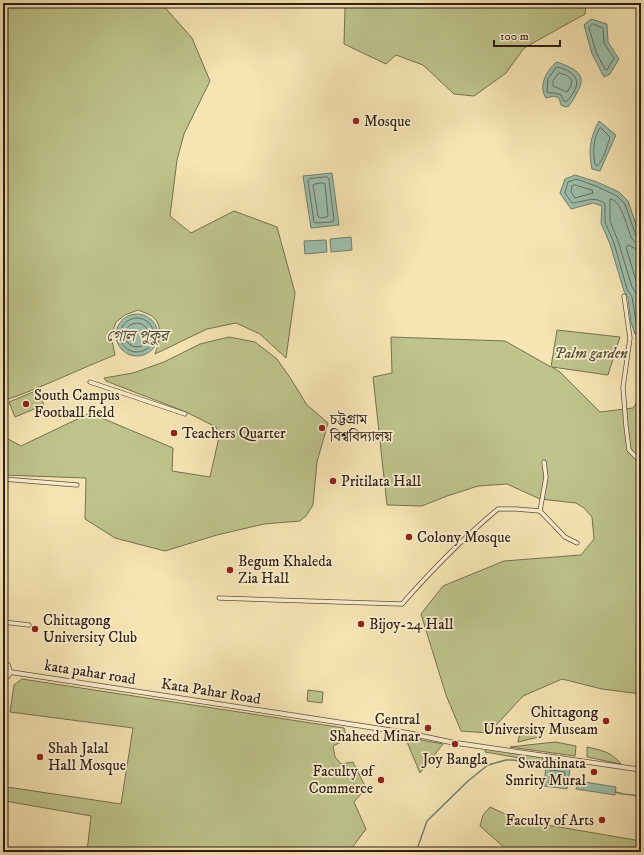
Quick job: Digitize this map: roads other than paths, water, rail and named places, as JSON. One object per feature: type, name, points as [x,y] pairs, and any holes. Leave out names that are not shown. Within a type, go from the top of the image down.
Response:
[{"type":"street","points":[[624,296],[630,338],[623,387],[626,426],[629,450],[641,462]]},
{"type":"street","points":[[90,382],[185,414]]},
{"type":"street","points":[[540,511],[546,477],[544,462]]},
{"type":"street","points":[[3,479],[77,485]]},
{"type":"street","points":[[219,598],[402,604],[455,546],[498,509],[540,511],[565,537],[577,543]]},
{"type":"street","points":[[3,622],[29,625]]},
{"type":"street","points":[[3,663],[9,667],[10,672],[8,676],[3,678]]},
{"type":"street","name":"Kata Pahar Road","points":[[10,672],[387,730]]},
{"type":"street","name":"kata pahar road","points":[[19,673],[408,733],[450,742],[636,769],[641,763]]},
{"type":"water","points":[[591,19],[607,24],[608,42],[619,59],[610,74],[604,77],[592,54],[584,25]]},
{"type":"water","points":[[557,62],[574,70],[581,78],[579,90],[569,106],[566,107],[561,105],[559,98],[554,96],[546,98],[543,89],[544,79],[553,65]]},
{"type":"water","points":[[599,121],[616,135],[600,171],[592,169],[590,156],[592,139]]},
{"type":"water","points":[[332,173],[339,225],[311,228],[303,176]]},
{"type":"water","points":[[575,175],[597,182],[619,192],[628,201],[641,239],[641,333],[635,334],[631,322],[628,298],[624,291],[610,244],[601,223],[602,206],[593,203],[571,209],[560,193],[565,179]]},
{"type":"water","points":[[351,237],[352,250],[331,252],[330,239]]},
{"type":"water","points":[[326,240],[327,252],[305,254],[304,241]]},
{"type":"water","name":"গোল পুকুর","points":[[133,314],[141,314],[149,317],[155,323],[158,335],[155,347],[149,353],[141,356],[133,356],[125,353],[119,347],[116,339],[116,331],[119,323],[125,317]]},
{"type":"water","points":[[546,766],[570,769],[567,789],[544,786]]},
{"type":"water","points":[[578,781],[616,787],[615,795],[576,789]]},
{"type":"waterway","points":[[416,852],[427,821],[468,781],[488,765],[506,760],[513,760],[546,768]]},
{"type":"waterway","points":[[615,792],[641,796]]},
{"type":"place","name":"Mosque","points":[[356,121]]},
{"type":"place","name":"South Campus Football field","points":[[26,404]]},
{"type":"place","name":"চট্টগ্রাম বিশ্ববিদ্যালয়","points":[[322,428]]},
{"type":"place","name":"Teachers Quarter","points":[[174,433]]},
{"type":"place","name":"Pritilata Hall","points":[[333,481]]},
{"type":"place","name":"Colony Mosque","points":[[409,537]]},
{"type":"place","name":"Begum Khaleda Zia Hall","points":[[230,570]]},
{"type":"place","name":"Bijoy-24 Hall","points":[[361,624]]},
{"type":"place","name":"Chittagong University Club","points":[[35,629]]},
{"type":"place","name":"Chittagong University Museam","points":[[606,721]]},
{"type":"place","name":"Central Shaheed Minar","points":[[428,728]]},
{"type":"place","name":"Joy Bangla","points":[[455,744]]},
{"type":"place","name":"Shah Jalal Hall Mosque","points":[[40,757]]},
{"type":"place","name":"Swadhinata Smrity Mural","points":[[594,772]]},
{"type":"place","name":"Faculty of Commerce","points":[[381,780]]},
{"type":"place","name":"Faculty of Arts","points":[[602,820]]},
{"type":"park label","name":"Palm garden","points":[[591,353]]}]
